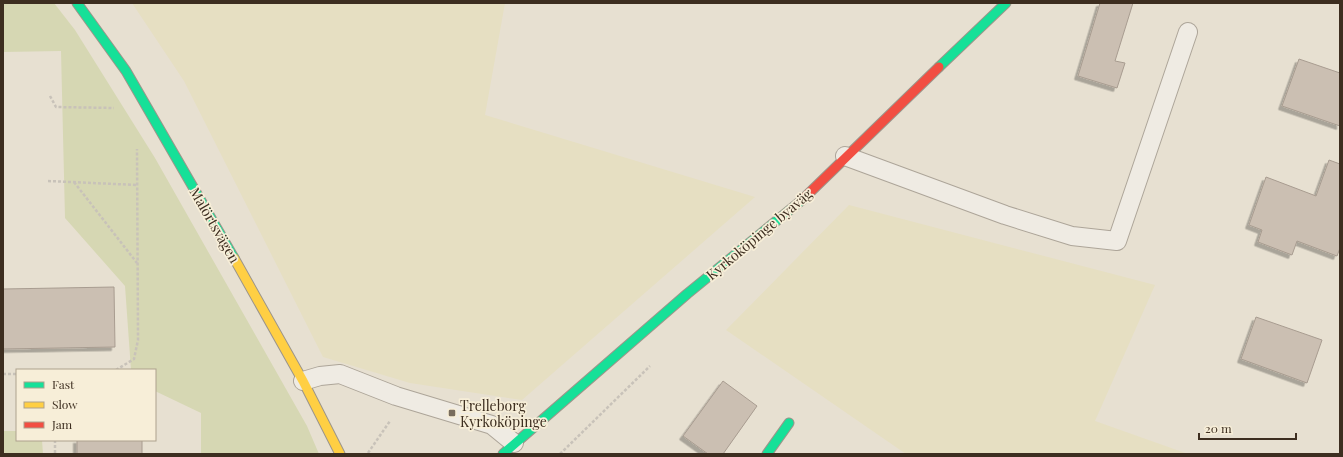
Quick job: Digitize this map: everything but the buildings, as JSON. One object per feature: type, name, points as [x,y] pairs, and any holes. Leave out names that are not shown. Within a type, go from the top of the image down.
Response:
[{"type":"street","name":"Malörtsvägen","points":[[77,3],[126,71],[228,246],[303,381],[340,454]]},
{"type":"street","name":"Kyrkoköpinge byaväg","points":[[509,448],[687,294],[802,200],[845,156],[1006,3]]},
{"type":"street","points":[[766,454],[789,423]]},
{"type":"lane","points":[[845,156],[1005,215],[1072,236],[1117,241],[1188,32]]},
{"type":"lane","points":[[303,381],[320,376],[340,374],[396,396],[492,425],[509,448]]},
{"type":"path","points":[[50,96],[56,108],[115,108]]},
{"type":"path","points":[[118,369],[134,359],[138,340],[137,148]]},
{"type":"path","points":[[48,180],[137,185]]},
{"type":"path","points":[[74,182],[138,263]]},
{"type":"path","points":[[3,374],[16,374]]},
{"type":"path","points":[[54,441],[55,454]]},
{"type":"shaded area","points":[[132,3],[505,3],[485,115],[755,197],[522,400],[410,383],[323,357],[184,81]]},
{"type":"shaded area","points":[[849,205],[1155,285],[1095,421],[1188,454],[906,454],[726,330]]},
{"type":"green space","points":[[3,3],[54,3],[75,30],[155,158],[307,426],[319,454],[201,454],[201,413],[156,391],[156,369],[131,369],[125,286],[65,218],[61,51],[3,52]]},
{"type":"green space","points":[[3,431],[16,431],[16,441],[42,441],[43,454],[3,454]]},
{"type":"traffic: fast","points":[[77,3],[126,71],[234,258]]},
{"type":"traffic: fast","points":[[939,67],[1006,3]]},
{"type":"traffic: fast","points":[[503,454],[687,294],[802,200]]},
{"type":"traffic: fast","points":[[767,454],[789,423]]},
{"type":"traffic: slow","points":[[234,258],[303,381],[340,454]]},
{"type":"traffic: jam","points":[[802,200],[939,67]]},
{"type":"place","name":"Trelleborg Kyrkoköpinge","points":[[452,413]]}]
